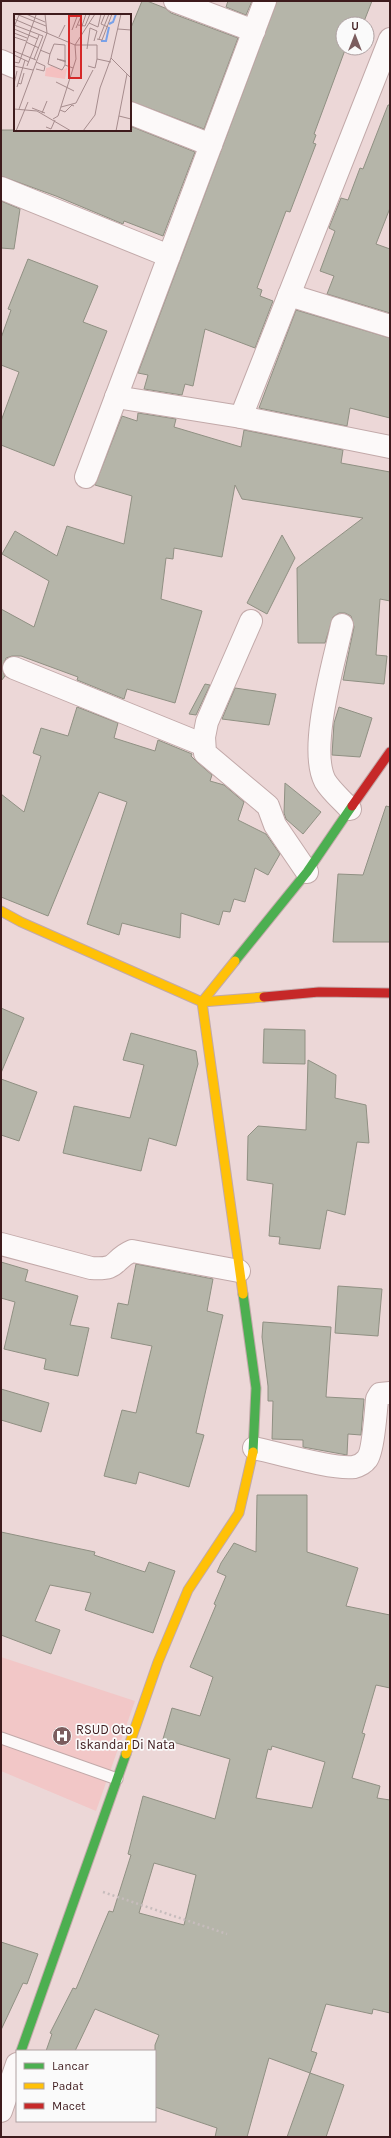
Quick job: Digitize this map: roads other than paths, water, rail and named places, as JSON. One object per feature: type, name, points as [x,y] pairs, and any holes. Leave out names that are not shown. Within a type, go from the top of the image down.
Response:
[{"type":"street","points":[[175,1],[254,31]]},
{"type":"street","points":[[86,477],[265,1]]},
{"type":"street","points":[[241,417],[390,39]]},
{"type":"street","points":[[1,61],[14,67]]},
{"type":"street","points":[[131,113],[211,145]]},
{"type":"street","points":[[1,188],[169,256]]},
{"type":"street","points":[[289,295],[390,326]]},
{"type":"street","points":[[116,397],[389,442]]},
{"type":"street","points":[[251,621],[207,722],[204,744],[205,753],[268,806],[275,825],[307,872]]},
{"type":"street","points":[[342,625],[319,735],[319,757],[321,771],[326,783],[350,809]]},
{"type":"street","points":[[14,668],[204,744]]},
{"type":"street","points":[[21,2050],[158,1662],[188,1590],[239,1513],[254,1448],[256,1388],[202,1002],[307,872],[390,752]]},
{"type":"street","points":[[1,911],[21,922],[202,1002],[319,992],[390,993]]},
{"type":"street","points":[[1,1244],[91,1268],[106,1269],[116,1265],[125,1254],[132,1251],[239,1271]]},
{"type":"street","points":[[254,1448],[337,1466],[354,1467],[361,1464],[368,1458],[377,1399],[380,1394],[390,1393]]},
{"type":"street","points":[[1,2111],[16,2067]]},
{"type":"lane","points":[[1,1738],[117,1778]]},
{"type":"place","name":"RSUD Oto Iskandar Di Nata","points":[[62,1736]]}]
